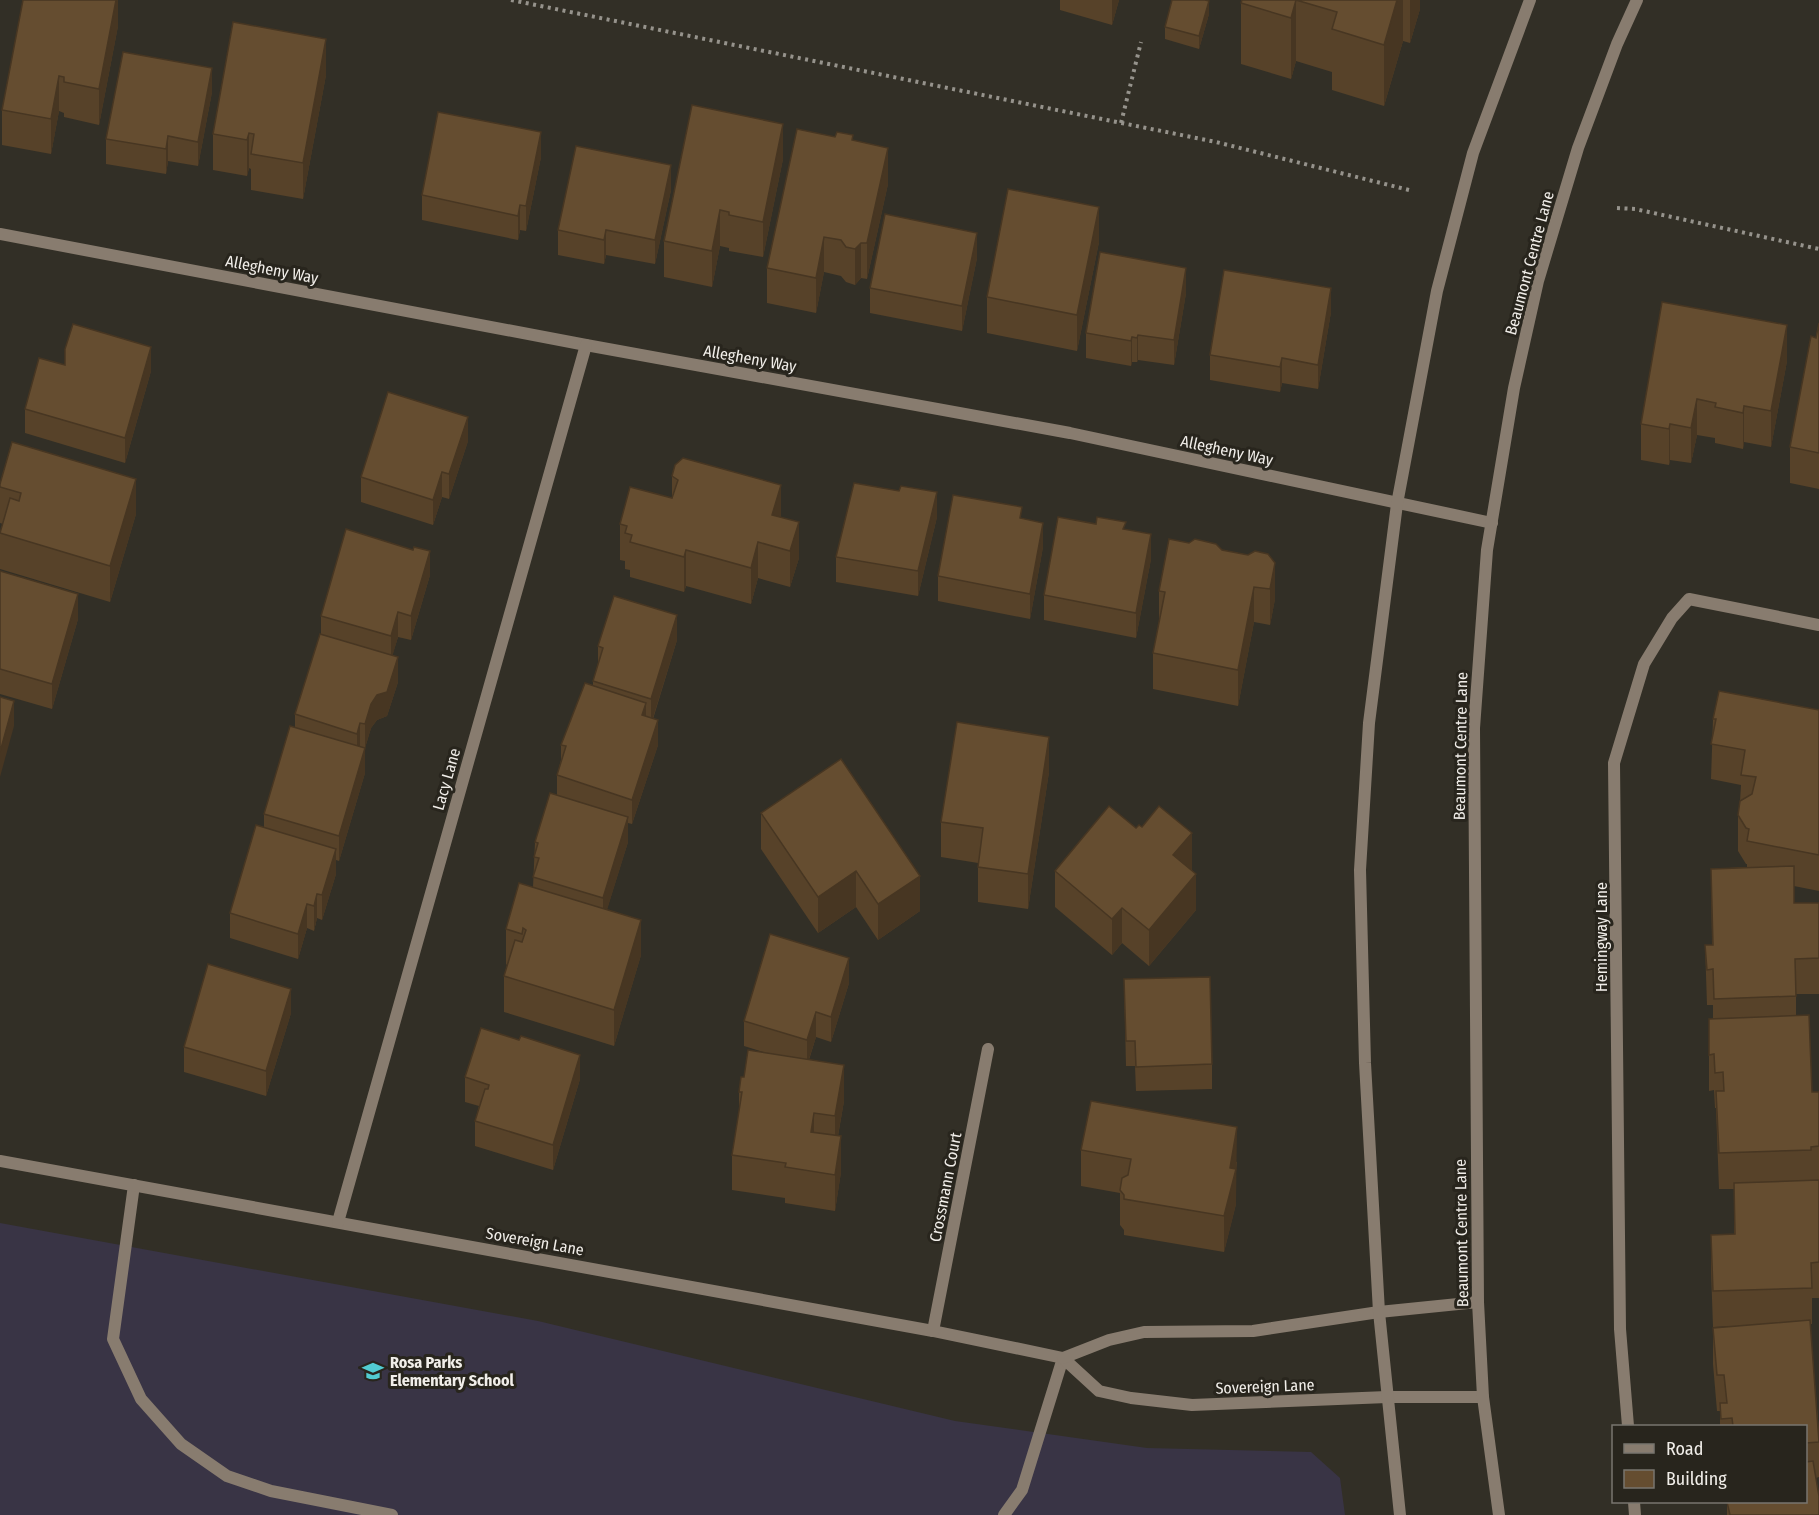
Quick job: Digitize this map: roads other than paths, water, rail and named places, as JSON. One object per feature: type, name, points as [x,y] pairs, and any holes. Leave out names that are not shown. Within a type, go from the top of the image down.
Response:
[{"type":"street","points":[[1400,1515],[1379,1312],[1365,1063],[1360,870],[1369,723],[1397,504],[1437,291],[1473,153],[1530,0]]},
{"type":"street","name":"Beaumont Centre Lane","points":[[1498,1515],[1483,1397],[1478,1302],[1474,728],[1487,550],[1514,388],[1538,281],[1578,148],[1617,44],[1637,0]]},
{"type":"street","name":"Allegheny Way","points":[[0,234],[586,345],[1070,433],[1492,523]]},
{"type":"street","name":"Lacy Lane","points":[[338,1222],[586,345]]},
{"type":"street","name":"Hemingway Lane","points":[[1628,1425],[1620,1329],[1614,763],[1644,664],[1672,618],[1689,599],[1819,625]]},
{"type":"street","name":"Crossmann Court","points":[[933,1331],[988,1049]]},
{"type":"street","name":"Sovereign Lane","points":[[0,1161],[933,1331],[1062,1358],[1099,1391],[1151,1400],[1192,1405],[1387,1397],[1483,1397]]},
{"type":"street","points":[[134,1185],[113,1339],[141,1399],[181,1444],[227,1476],[272,1491],[392,1515]]},
{"type":"street","points":[[1004,1515],[1022,1490],[1062,1358],[1109,1340],[1144,1332],[1253,1331],[1379,1312],[1478,1302]]},
{"type":"place","name":"Rosa Parks Elementary School","points":[[373,1371]]}]
